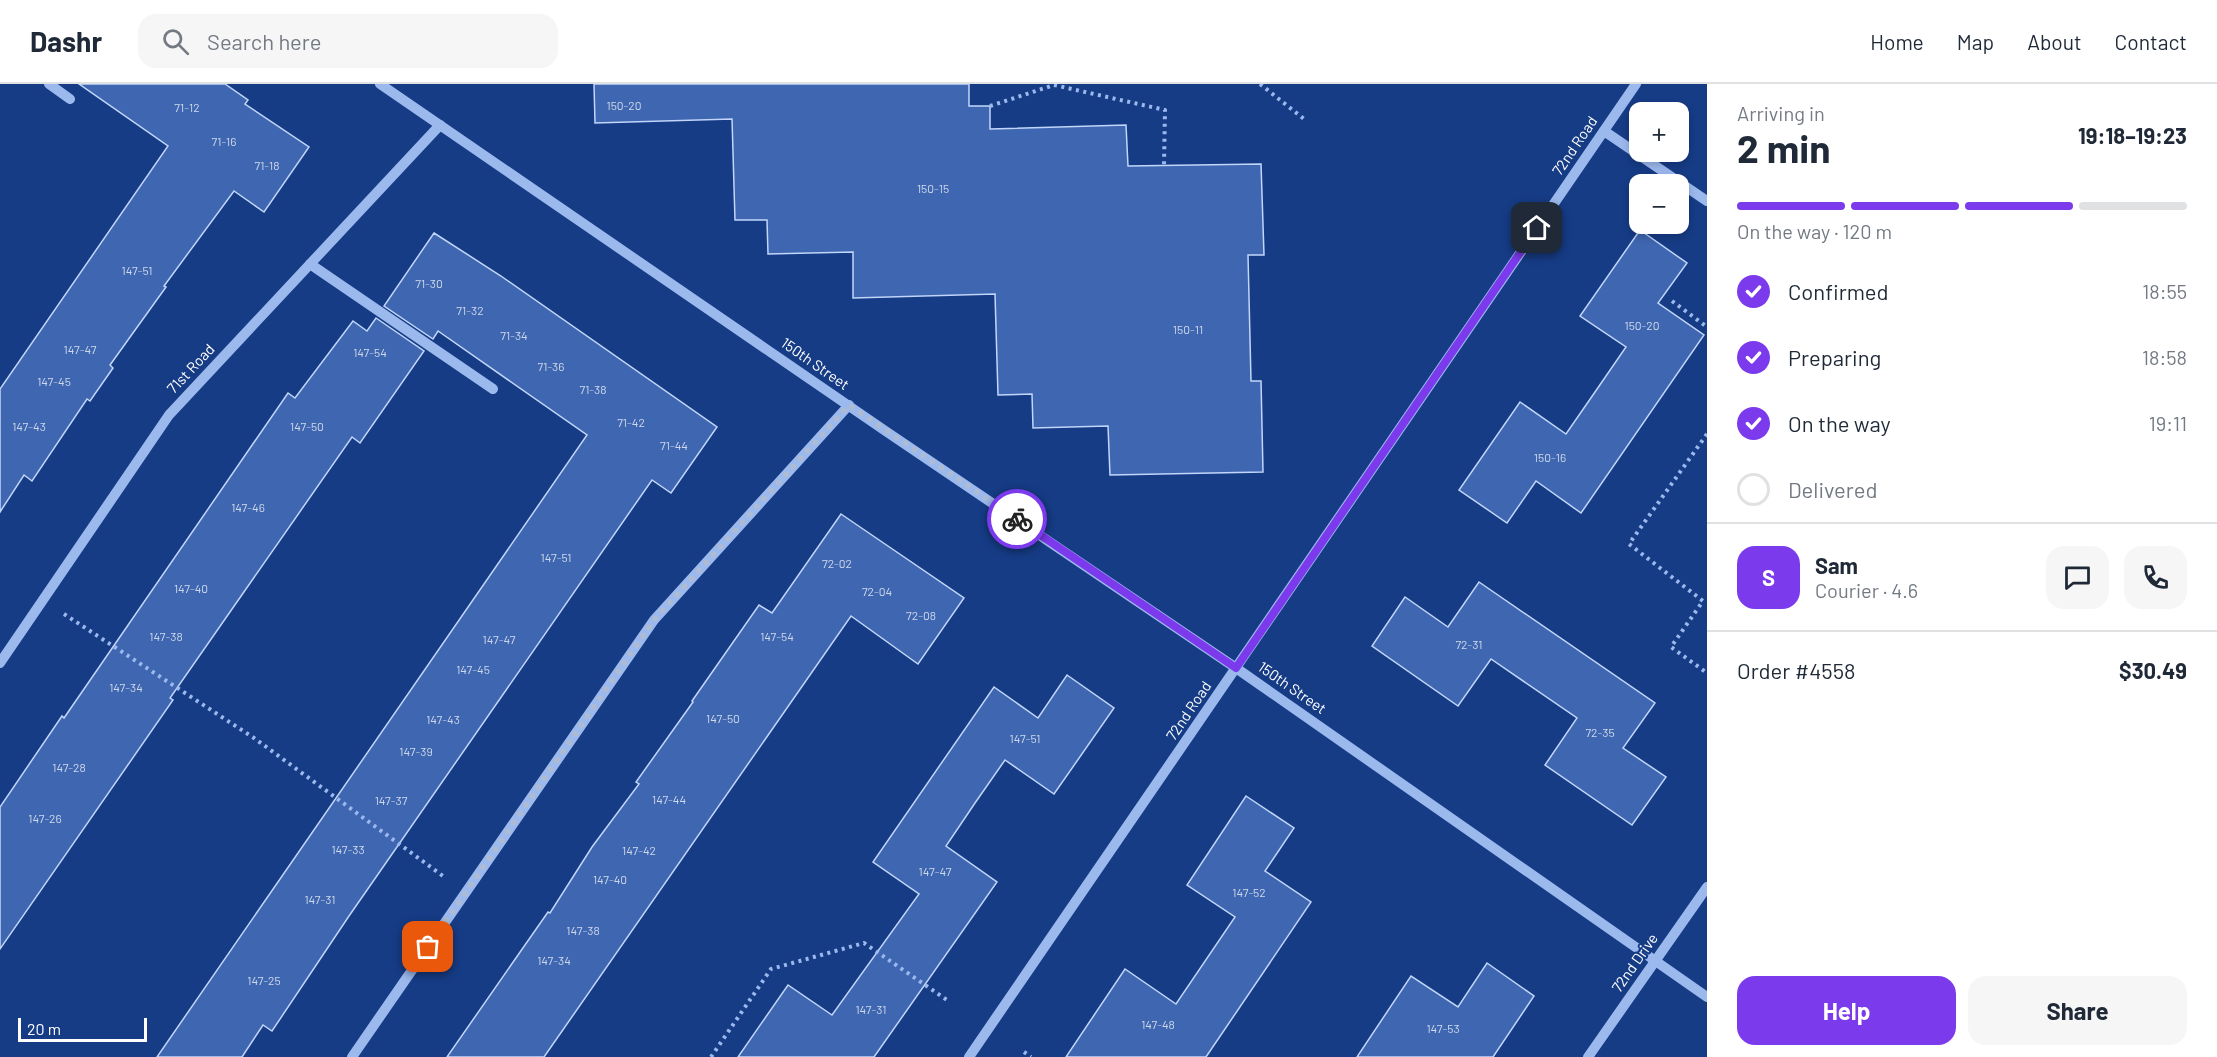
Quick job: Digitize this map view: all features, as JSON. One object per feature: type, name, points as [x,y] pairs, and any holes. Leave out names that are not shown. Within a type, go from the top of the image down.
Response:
[{"type":"street","points":[[49,84],[70,99]]},
{"type":"street","name":"150th Street","points":[[380,84],[1236,668],[1707,997]]},
{"type":"street","name":"72nd Road","points":[[969,1057],[1636,84]]},
{"type":"street","name":"71st Road","points":[[0,663],[169,415],[440,125]]},
{"type":"street","points":[[1604,131],[1707,201]]},
{"type":"street","points":[[310,264],[493,389]]},
{"type":"street","points":[[352,1057],[654,620],[849,405]]},
{"type":"street","name":"72nd Drive","points":[[1588,1057],[1707,886]]},
{"type":"path","points":[[990,106],[1054,84],[1165,110],[1164,165]]},
{"type":"path","points":[[1260,84],[1304,118]]},
{"type":"path","points":[[1672,302],[1707,327]]},
{"type":"path","points":[[1707,434],[1629,544],[1703,601],[1671,647],[1707,673]]},
{"type":"path","points":[[43,600],[254,738],[465,892]]},
{"type":"path","points":[[711,1057],[771,969],[864,943],[950,1002]]},
{"type":"path","points":[[1024,1052],[1032,1057]]},
{"type":"building","points":[[79,84],[225,84],[248,100],[245,104],[309,147],[264,212],[234,191],[164,286],[166,287],[110,365],[113,368],[90,401],[87,399],[32,481],[24,475],[0,512],[0,389],[168,146]]},
{"type":"building","points":[[594,84],[969,84],[969,106],[990,106],[990,129],[1126,125],[1128,166],[1261,164],[1264,255],[1248,255],[1251,381],[1261,381],[1263,472],[1110,475],[1108,426],[1033,428],[1032,394],[998,395],[995,294],[853,298],[853,252],[768,254],[767,220],[735,220],[732,119],[595,123]]},
{"type":"building","points":[[434,233],[501,276],[717,427],[671,493],[652,480],[349,916],[272,1031],[263,1025],[242,1057],[157,1057],[587,435],[438,331],[433,339],[384,306]]},
{"type":"building","points":[[1637,234],[1646,234],[1687,263],[1658,303],[1704,335],[1581,513],[1536,481],[1507,523],[1459,490],[1520,402],[1566,434],[1626,347],[1580,316]]},
{"type":"building","points":[[376,318],[424,351],[360,443],[352,437],[170,698],[173,700],[0,949],[0,807],[288,393],[295,398],[353,321],[367,331]]},
{"type":"building","points":[[841,514],[964,598],[918,664],[851,616],[544,1057],[447,1057],[548,912],[550,913],[592,847],[639,784],[636,782],[759,605],[772,613]]},
{"type":"building","points":[[1479,582],[1655,703],[1623,748],[1666,777],[1632,825],[1545,765],[1577,718],[1491,659],[1458,706],[1372,646],[1405,597],[1448,627]]},
{"type":"building","points":[[1067,675],[1114,708],[1054,794],[1005,760],[975,803],[946,846],[997,882],[874,1057],[738,1057],[788,985],[832,1015],[919,894],[873,862],[994,687],[1038,718]]},
{"type":"building","points":[[1246,796],[1294,828],[1265,871],[1311,902],[1206,1057],[1066,1057],[1125,969],[1176,1004],[1235,917],[1187,885]]},
{"type":"building","points":[[1487,963],[1534,996],[1493,1057],[1357,1057],[1411,976],[1458,1007]]},
{"type":"way so far","points":[[428,947],[654,620],[849,405],[1017,519]]},
{"type":"route","points":[[1017,519],[1236,668],[1537,228]]}]
